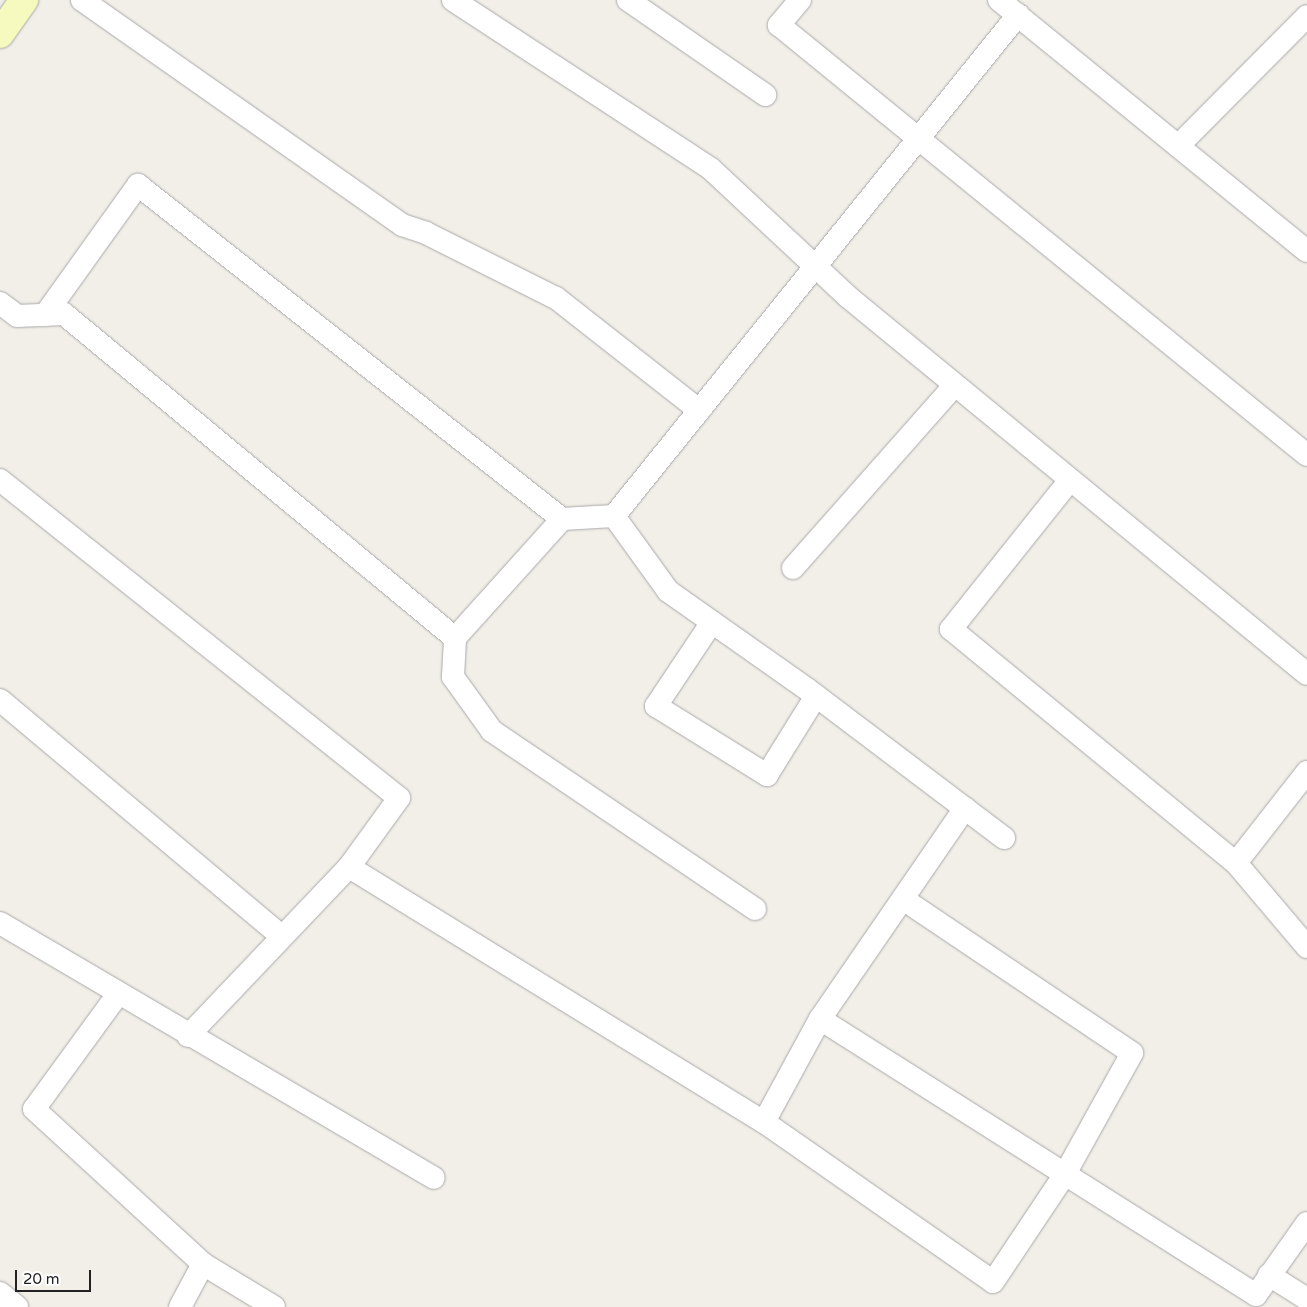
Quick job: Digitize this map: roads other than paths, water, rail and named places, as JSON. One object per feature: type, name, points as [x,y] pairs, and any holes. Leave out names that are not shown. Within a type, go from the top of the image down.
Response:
[{"type":"main road","points":[[0,34],[24,0]]},
{"type":"street","points":[[82,0],[402,225],[426,233],[556,298],[699,410]]},
{"type":"street","points":[[453,0],[711,169],[814,266],[954,385],[1307,674]]},
{"type":"street","points":[[628,0],[765,96]]},
{"type":"street","points":[[800,0],[779,25],[919,137],[1307,455]]},
{"type":"street","points":[[999,0],[1307,251]]},
{"type":"street","points":[[45,315],[138,185],[562,518],[614,516],[1018,15]]},
{"type":"street","points":[[1178,146],[1307,16]]},
{"type":"street","points":[[0,303],[17,316],[64,314],[455,638]]},
{"type":"street","points":[[793,568],[954,385]]},
{"type":"street","points":[[0,480],[399,798],[349,867],[188,1036]]},
{"type":"street","points":[[1070,480],[951,629],[1236,863],[1307,947]]},
{"type":"street","points":[[614,516],[668,591],[816,696],[1004,838]]},
{"type":"street","points":[[562,518],[455,638],[453,677],[492,731],[755,909]]},
{"type":"street","points":[[712,622],[656,706],[767,775],[816,696]]},
{"type":"street","points":[[0,700],[282,937]]},
{"type":"street","points":[[1236,863],[1307,772]]},
{"type":"street","points":[[764,1122],[820,1018],[965,808]]},
{"type":"street","points":[[349,867],[764,1122],[993,1282],[1065,1174],[1132,1053],[903,899]]},
{"type":"street","points":[[3,929],[434,1178]]},
{"type":"street","points":[[118,994],[34,1109],[203,1264],[274,1307]]},
{"type":"street","points":[[820,1018],[1065,1174],[1251,1301],[1307,1223]]},
{"type":"street","points":[[180,1307],[203,1264]]},
{"type":"street","points":[[1270,1275],[1307,1299]]},
{"type":"street","points":[[0,1293],[17,1307]]}]
